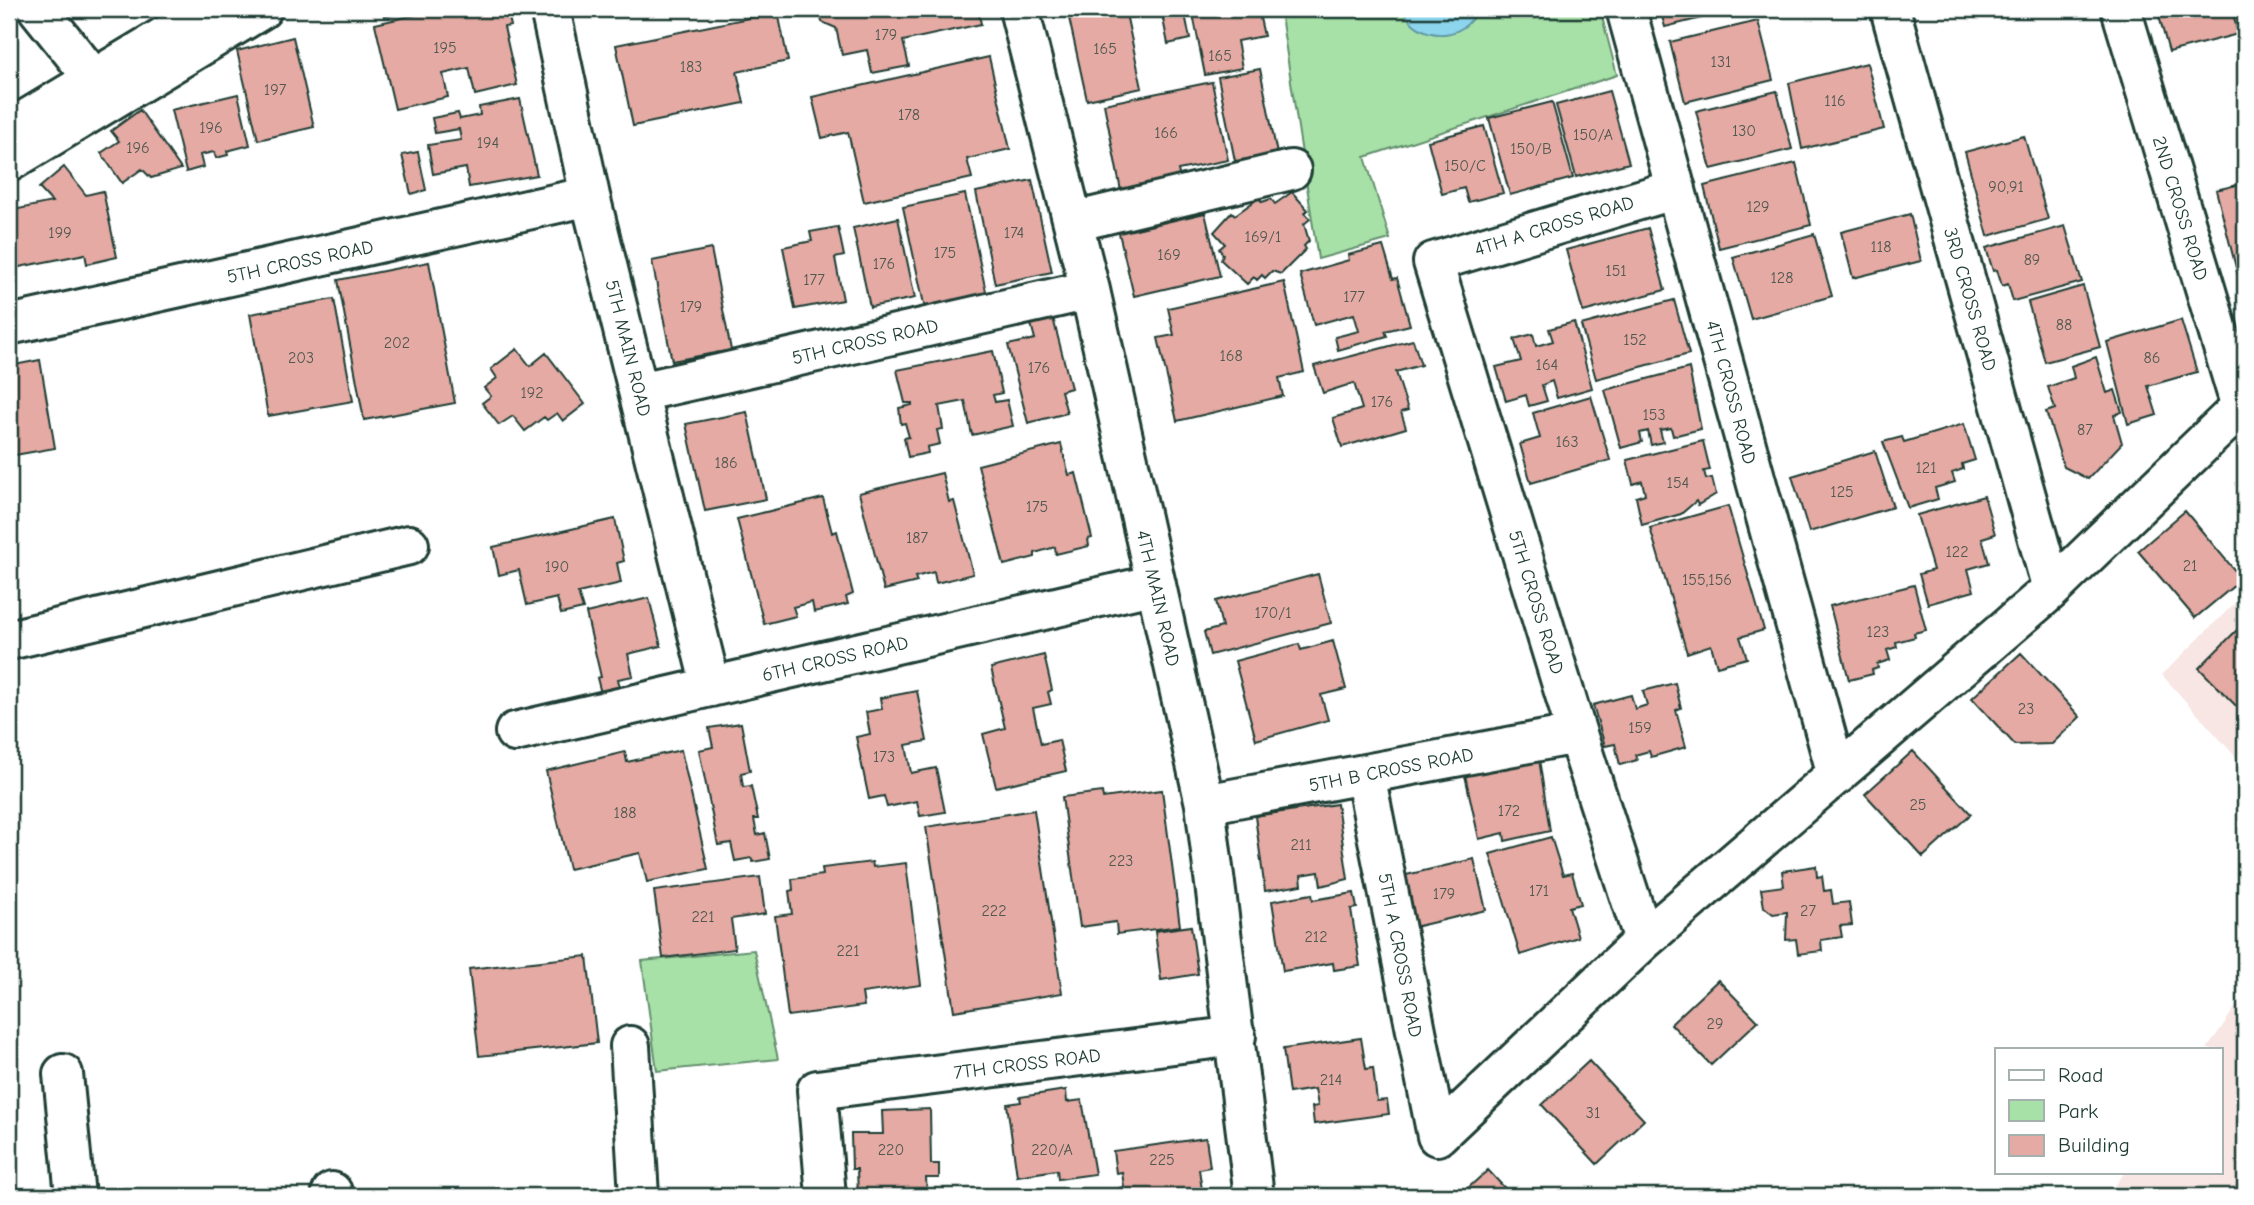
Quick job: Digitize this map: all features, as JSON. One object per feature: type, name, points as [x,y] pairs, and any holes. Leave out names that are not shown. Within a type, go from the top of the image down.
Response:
[{"type":"street","points":[[38,9],[94,79]]},
{"type":"street","points":[[9,131],[210,9]]},
{"type":"street","points":[[9,162],[262,9]]},
{"type":"street","name":"5TH MAIN ROAD","points":[[550,9],[590,196],[711,687]]},
{"type":"street","name":"4TH MAIN ROAD","points":[[1019,9],[1090,290],[1205,804],[1254,1196]]},
{"type":"street","name":"4TH CROSS ROAD","points":[[1626,9],[1836,775]]},
{"type":"street","name":"3RD CROSS ROAD","points":[[1890,9],[2052,589]]},
{"type":"street","name":"2ND CROSS ROAD","points":[[2121,9],[2243,405]]},
{"type":"street","points":[[1073,222],[1291,170]]},
{"type":"street","name":"4TH A CROSS ROAD","points":[[1433,262],[1676,189]]},
{"type":"street","name":"5TH CROSS ROAD","points":[[9,325],[590,196]]},
{"type":"street","name":"5TH CROSS ROAD","points":[[1433,262],[1577,734],[1644,940]]},
{"type":"street","name":"5TH CROSS ROAD","points":[[640,392],[1090,290]]},
{"type":"street","points":[[1644,940],[2052,589],[2243,405]]},
{"type":"street","points":[[9,640],[409,545]]},
{"type":"street","name":"6TH CROSS ROAD","points":[[515,732],[1156,584]]},
{"type":"street","name":"5TH B CROSS ROAD","points":[[1205,804],[1577,734]]},
{"type":"street","name":"5TH A CROSS ROAD","points":[[1365,774],[1437,1136],[1644,940]]},
{"type":"street","name":"7TH CROSS ROAD","points":[[826,1196],[817,1090],[1236,1036]]},
{"type":"street","points":[[630,1046],[639,1196]]},
{"type":"street","points":[[63,1073],[75,1196]]},
{"type":"shaded area","points":[[2245,593],[2245,767],[2162,675]]},
{"type":"shaded area","points":[[2245,993],[2245,1196],[2108,1196],[2124,1174],[2222,1174],[2222,1048],[2208,1048]]},
{"type":"green space","points":[[1280,9],[1600,9],[1617,75],[1365,157],[1390,239],[1318,259]]},
{"type":"green space","points":[[754,950],[778,1059],[657,1071],[642,961]]},
{"type":"water","points":[[1403,9],[1477,9],[1471,20],[1462,28],[1452,33],[1440,34],[1418,28],[1409,20]]},
{"type":"building","points":[[382,9],[412,9],[412,10],[384,17]]},
{"type":"building","points":[[442,9],[507,9],[511,26],[504,27],[517,85],[475,95],[469,68],[443,74],[448,97],[395,109],[375,24]]},
{"type":"building","points":[[819,9],[978,9],[981,24],[903,41],[909,66],[872,73],[867,50],[842,55],[836,28],[822,22]]},
{"type":"building","points":[[1067,9],[1125,9],[1142,88],[1087,100]]},
{"type":"building","points":[[1161,9],[1184,9],[1190,39],[1168,44]]},
{"type":"building","points":[[1192,9],[1258,9],[1264,36],[1237,41],[1242,68],[1205,75]]},
{"type":"building","points":[[1660,9],[1738,9],[1665,27]]},
{"type":"building","points":[[2157,9],[2232,9],[2238,34],[2169,52]]},
{"type":"building","points":[[2238,9],[2245,9],[2245,24],[2242,25]]},
{"type":"building","points":[[778,12],[788,61],[737,72],[744,103],[633,126],[616,45]]},
{"type":"building","points":[[1758,21],[1773,80],[1685,102],[1670,42]]},
{"type":"building","points":[[293,37],[314,127],[258,140],[237,51]]},
{"type":"building","points":[[989,57],[1010,149],[967,159],[972,178],[864,202],[848,132],[822,138],[812,97]]},
{"type":"building","points":[[1867,63],[1884,129],[1802,149],[1789,83]]},
{"type":"building","points":[[1260,69],[1277,154],[1235,161],[1218,77]]},
{"type":"building","points":[[1212,82],[1228,160],[1178,170],[1180,179],[1121,191],[1104,104]]},
{"type":"building","points":[[1609,91],[1629,163],[1576,177],[1556,105]]},
{"type":"building","points":[[1777,91],[1792,149],[1711,169],[1696,111]]},
{"type":"building","points":[[238,94],[250,145],[227,151],[228,155],[216,158],[214,152],[200,155],[203,167],[186,172],[171,110]]},
{"type":"building","points":[[520,99],[537,175],[469,187],[466,168],[433,174],[428,145],[461,140],[459,129],[435,133],[432,118],[458,113],[460,119],[480,115],[479,107]]},
{"type":"building","points":[[1552,102],[1573,178],[1510,195],[1489,118]]},
{"type":"building","points":[[140,110],[181,169],[151,178],[142,169],[122,183],[101,153],[119,141],[111,131]]},
{"type":"building","points":[[1484,126],[1503,193],[1468,202],[1464,188],[1442,194],[1428,141]]},
{"type":"building","points":[[2024,136],[2048,219],[1988,236],[1965,152]]},
{"type":"building","points":[[418,152],[426,190],[411,194],[402,155]]},
{"type":"building","points":[[1796,163],[1811,225],[1719,248],[1704,186]]},
{"type":"building","points":[[64,167],[86,195],[103,191],[117,257],[87,264],[85,254],[9,269],[9,211],[52,202],[39,188]]},
{"type":"building","points":[[1032,180],[1052,272],[995,284],[976,192]]},
{"type":"building","points":[[2245,183],[2245,290],[2242,291],[2216,190]]},
{"type":"building","points":[[1292,192],[1308,210],[1304,213],[1310,219],[1304,224],[1309,241],[1304,246],[1306,249],[1281,274],[1272,271],[1265,278],[1262,275],[1257,280],[1254,277],[1247,284],[1221,260],[1223,254],[1219,249],[1225,244],[1214,232],[1232,212],[1235,215],[1259,198],[1262,202],[1271,199],[1275,204]]},
{"type":"building","points":[[965,194],[987,296],[925,309],[903,207]]},
{"type":"building","points":[[1205,213],[1220,276],[1134,296],[1119,233]]},
{"type":"building","points":[[1910,214],[1921,261],[1853,278],[1841,232]]},
{"type":"building","points":[[898,218],[915,298],[870,307],[853,228]]},
{"type":"building","points":[[2065,226],[2082,282],[2013,301],[2008,284],[2002,286],[1997,270],[1993,271],[1986,248]]},
{"type":"building","points":[[838,227],[844,256],[835,258],[843,300],[795,309],[783,247],[812,241],[810,232]]},
{"type":"building","points":[[1648,228],[1665,290],[1583,312],[1566,250]]},
{"type":"building","points":[[1814,234],[1832,296],[1751,319],[1733,257]]},
{"type":"building","points":[[1383,246],[1393,279],[1397,278],[1410,325],[1385,331],[1387,336],[1338,350],[1335,337],[1359,331],[1354,314],[1314,325],[1300,274],[1349,260],[1348,255]]},
{"type":"building","points":[[711,249],[731,350],[672,361],[652,261]]},
{"type":"building","points":[[429,262],[455,403],[364,420],[338,280]]},
{"type":"building","points":[[1284,282],[1304,372],[1279,378],[1283,396],[1177,421],[1158,338],[1174,335],[1168,308]]},
{"type":"building","points":[[2083,286],[2100,347],[2045,362],[2028,302]]},
{"type":"building","points":[[334,299],[353,401],[268,416],[250,314]]},
{"type":"building","points":[[1674,300],[1689,354],[1596,379],[1581,325]]},
{"type":"building","points":[[1053,318],[1071,388],[1061,391],[1067,413],[1028,423],[1008,345],[1035,339],[1031,324]]},
{"type":"building","points":[[2181,320],[2197,372],[2148,386],[2157,415],[2128,424],[2107,342]]},
{"type":"building","points":[[1574,322],[1592,388],[1557,398],[1552,381],[1542,385],[1547,401],[1529,406],[1526,395],[1506,401],[1496,367],[1521,361],[1514,339],[1533,334],[1536,346],[1553,341],[1549,329]]},
{"type":"building","points":[[1413,340],[1421,365],[1396,372],[1408,410],[1401,412],[1406,428],[1342,447],[1333,418],[1362,409],[1354,383],[1323,393],[1314,366]]},
{"type":"building","points":[[517,349],[530,366],[546,353],[585,404],[563,421],[557,413],[547,420],[544,417],[525,431],[513,416],[499,425],[482,403],[491,396],[484,388],[497,378],[491,369]]},
{"type":"building","points":[[993,351],[1002,393],[993,395],[995,402],[1007,400],[1013,426],[972,435],[965,401],[939,406],[943,429],[937,430],[940,444],[927,447],[928,453],[908,457],[904,438],[909,437],[905,423],[901,424],[899,408],[912,403],[905,403],[897,370]]},
{"type":"building","points":[[2096,357],[2107,393],[2115,390],[2122,412],[2114,415],[2122,443],[2088,479],[2064,467],[2046,412],[2055,409],[2048,387],[2074,378],[2071,366]]},
{"type":"building","points":[[40,360],[55,448],[9,456],[9,366]]},
{"type":"building","points":[[1689,368],[1701,429],[1673,436],[1671,428],[1660,430],[1663,442],[1651,445],[1648,431],[1640,433],[1642,442],[1621,448],[1605,390]]},
{"type":"building","points":[[1591,396],[1610,460],[1531,483],[1520,444],[1540,438],[1533,413]]},
{"type":"building","points":[[747,412],[766,499],[705,511],[686,424]]},
{"type":"building","points":[[1964,424],[1975,460],[1962,464],[1963,469],[1952,473],[1955,482],[1935,488],[1938,499],[1908,508],[1883,442],[1902,437],[1904,442]]},
{"type":"building","points":[[1703,441],[1710,470],[1704,471],[1706,479],[1712,478],[1716,494],[1698,505],[1696,501],[1681,514],[1642,525],[1636,497],[1645,494],[1642,481],[1633,484],[1627,460]]},
{"type":"building","points":[[1061,444],[1069,475],[1076,473],[1092,538],[1088,539],[1089,546],[1056,554],[1055,547],[1035,553],[1035,557],[1004,565],[978,465]]},
{"type":"building","points":[[1875,451],[1893,507],[1809,532],[1792,476]]},
{"type":"building","points":[[942,473],[949,502],[954,501],[973,574],[936,583],[934,572],[915,577],[917,582],[884,590],[859,493]]},
{"type":"building","points":[[1984,496],[1995,534],[1982,538],[1989,563],[1968,569],[1974,591],[1928,604],[1919,574],[1933,570],[1917,515]]},
{"type":"building","points":[[823,498],[832,533],[837,531],[853,594],[846,597],[848,604],[814,612],[812,602],[793,607],[796,616],[764,624],[737,519]]},
{"type":"building","points":[[1728,506],[1764,630],[1740,637],[1747,658],[1717,666],[1711,645],[1687,653],[1650,528]]},
{"type":"building","points":[[2185,511],[2242,579],[2195,618],[2138,551]]},
{"type":"building","points":[[615,519],[624,561],[617,563],[621,583],[578,593],[583,609],[561,614],[557,598],[527,605],[519,570],[499,575],[493,547]]},
{"type":"building","points":[[1318,574],[1331,623],[1210,655],[1204,632],[1222,627],[1216,601]]},
{"type":"building","points":[[1914,585],[1926,630],[1914,633],[1915,637],[1896,642],[1897,647],[1887,650],[1890,660],[1877,664],[1878,668],[1872,670],[1873,674],[1849,680],[1830,606]]},
{"type":"building","points":[[649,598],[661,646],[628,654],[633,676],[618,679],[621,692],[602,697],[597,678],[601,677],[586,613]]},
{"type":"building","points":[[2245,622],[2245,715],[2199,668]]},
{"type":"building","points":[[1333,641],[1346,689],[1321,695],[1328,720],[1256,740],[1235,661],[1299,644],[1301,650]]},
{"type":"building","points":[[2021,653],[2080,717],[2052,744],[2015,745],[1972,698]]},
{"type":"building","points":[[1044,655],[1052,690],[1048,692],[1051,704],[1033,708],[1041,744],[1059,740],[1066,771],[996,787],[983,734],[1005,728],[991,668]]},
{"type":"building","points":[[1675,683],[1681,708],[1676,710],[1686,747],[1651,757],[1649,751],[1635,755],[1637,760],[1620,765],[1615,744],[1605,746],[1593,705],[1631,695],[1635,709],[1647,705],[1643,691]]},
{"type":"building","points":[[917,691],[927,741],[906,745],[911,773],[936,768],[945,812],[920,816],[917,801],[887,807],[884,796],[869,799],[856,737],[870,734],[866,712],[882,709],[880,698]]},
{"type":"building","points":[[741,723],[750,771],[741,773],[743,787],[751,786],[758,819],[754,819],[757,835],[765,833],[770,859],[753,862],[751,858],[735,861],[731,843],[718,845],[699,750],[713,747],[709,728]]},
{"type":"building","points":[[681,750],[708,869],[647,882],[640,853],[569,869],[546,771],[625,752],[627,762]]},
{"type":"building","points":[[1913,751],[1971,814],[1923,857],[1865,794]]},
{"type":"building","points":[[1539,759],[1550,831],[1505,841],[1504,833],[1479,839],[1465,775]]},
{"type":"building","points":[[1162,790],[1180,926],[1117,934],[1116,922],[1080,927],[1062,797],[1102,792],[1103,798]]},
{"type":"building","points":[[1337,804],[1348,879],[1321,886],[1319,872],[1301,875],[1302,885],[1265,891],[1255,816]]},
{"type":"building","points":[[1034,810],[1062,993],[954,1011],[926,827]]},
{"type":"building","points":[[1551,837],[1563,875],[1572,873],[1581,904],[1569,907],[1578,937],[1520,955],[1490,854]]},
{"type":"building","points":[[1474,859],[1486,910],[1414,927],[1402,876]]},
{"type":"building","points":[[872,862],[873,867],[906,863],[921,985],[862,993],[864,1006],[788,1016],[775,916],[792,914],[789,891],[793,890],[792,879],[823,875],[822,868]]},
{"type":"building","points":[[1816,866],[1817,877],[1822,876],[1824,891],[1831,890],[1833,904],[1849,902],[1852,925],[1840,926],[1842,937],[1821,940],[1822,951],[1798,954],[1796,939],[1786,940],[1787,912],[1773,914],[1764,907],[1761,889],[1784,886],[1782,871]]},
{"type":"building","points":[[760,877],[765,914],[731,919],[735,949],[663,958],[654,891]]},
{"type":"building","points":[[1354,893],[1357,908],[1351,909],[1360,966],[1334,970],[1333,963],[1283,971],[1272,901],[1312,894],[1313,900]]},
{"type":"building","points":[[1191,926],[1198,974],[1161,980],[1155,931]]},
{"type":"building","points":[[587,956],[597,1043],[479,1056],[469,969]]},
{"type":"building","points":[[1718,980],[1758,1021],[1711,1065],[1671,1024]]},
{"type":"building","points":[[1361,1038],[1366,1069],[1373,1068],[1377,1101],[1387,1100],[1389,1114],[1314,1124],[1312,1107],[1318,1106],[1315,1089],[1289,1093],[1283,1049]]},
{"type":"building","points":[[1589,1061],[1644,1120],[1597,1164],[1542,1105]]},
{"type":"building","points":[[1066,1090],[1067,1102],[1082,1100],[1095,1174],[1058,1179],[1057,1170],[1017,1176],[1007,1104],[1021,1102],[1020,1097]]},
{"type":"building","points":[[930,1109],[931,1164],[939,1164],[939,1178],[926,1178],[927,1194],[858,1196],[857,1169],[852,1169],[851,1134],[883,1134],[882,1111]]},
{"type":"building","points":[[1206,1138],[1210,1167],[1199,1169],[1202,1190],[1191,1192],[1191,1196],[1120,1196],[1119,1188],[1124,1187],[1122,1172],[1116,1173],[1113,1151]]},
{"type":"building","points":[[1488,1170],[1512,1196],[1475,1196],[1468,1188]]}]
